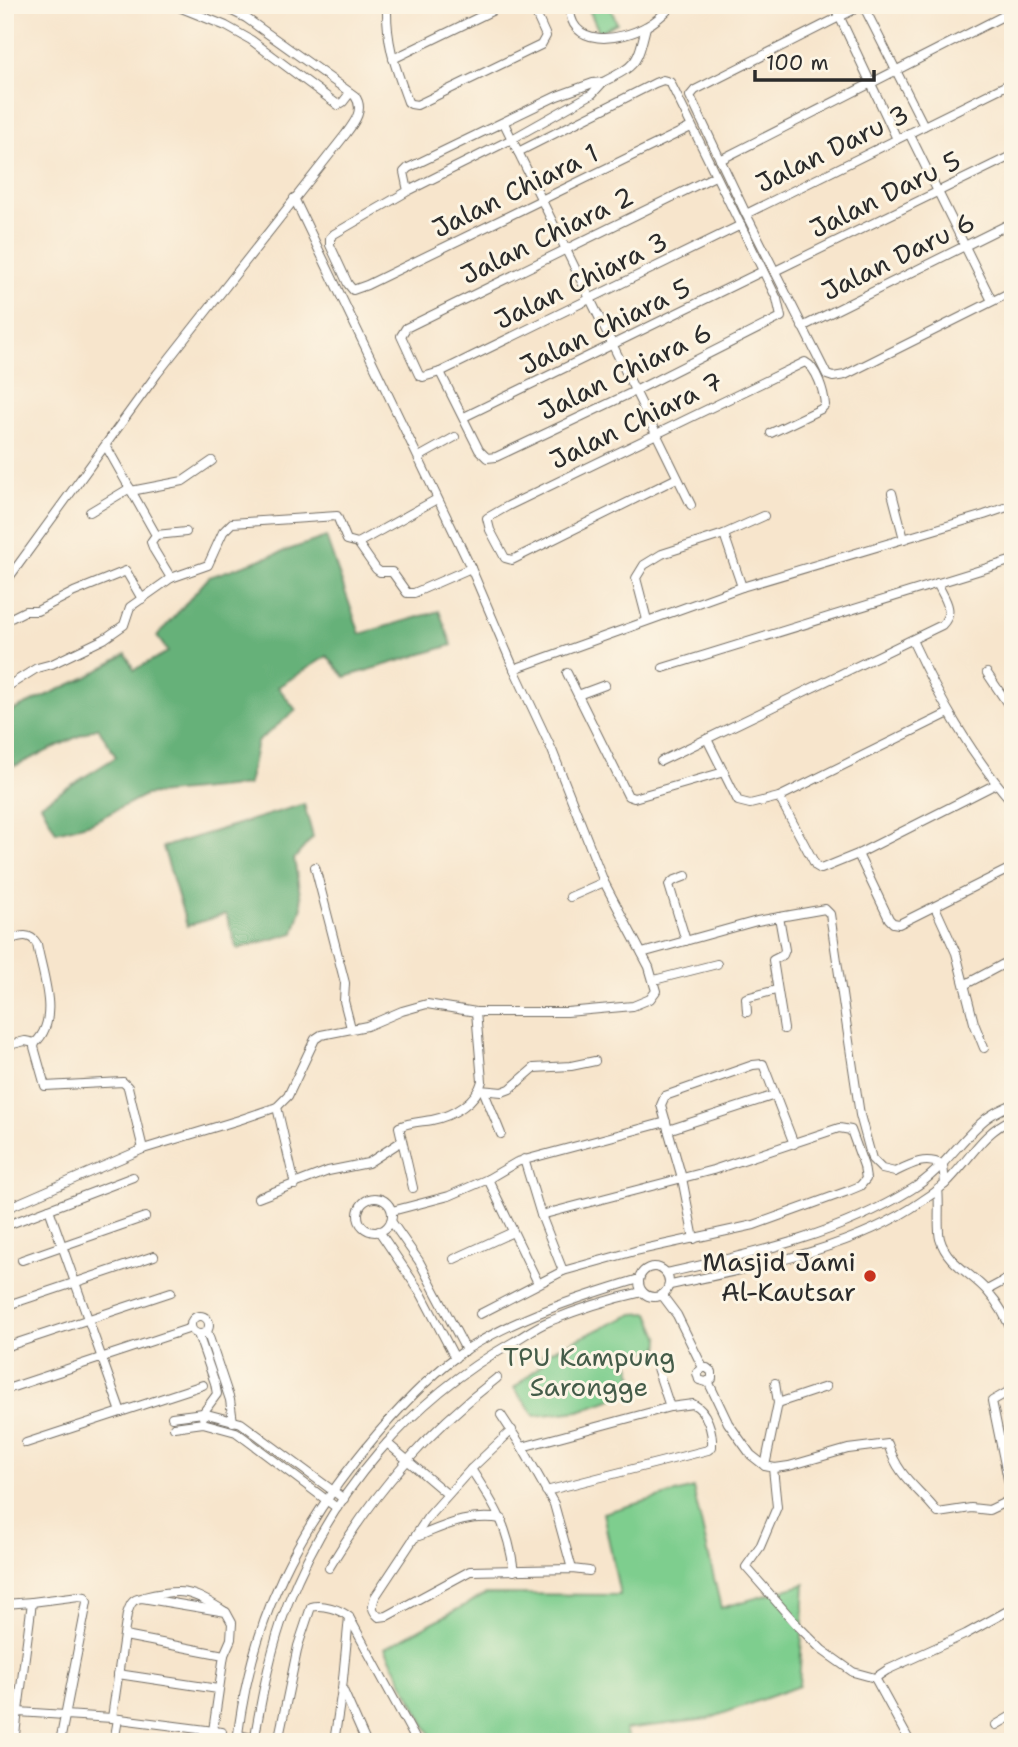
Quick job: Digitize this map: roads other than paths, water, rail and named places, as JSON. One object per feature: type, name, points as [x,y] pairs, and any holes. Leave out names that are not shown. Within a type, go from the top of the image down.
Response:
[{"type":"street","points":[[174,5],[243,35],[338,105],[352,94]]},
{"type":"street","points":[[5,583],[179,346],[352,125],[359,111],[359,102],[342,86],[246,18],[220,5]]},
{"type":"street","points":[[387,5],[388,44],[411,104],[417,105],[545,41],[545,31],[533,5]]},
{"type":"street","points":[[393,59],[504,5]]},
{"type":"street","points":[[570,5],[570,16],[577,29],[588,36],[602,38],[624,36],[646,27],[673,5]]},
{"type":"street","points":[[834,5],[897,139]]},
{"type":"street","points":[[924,126],[863,5],[695,90],[690,96],[827,375],[845,375],[1013,291]]},
{"type":"street","points":[[720,160],[1013,12]]},
{"type":"street","points":[[603,82],[569,91],[408,168],[404,172],[404,180],[408,191],[512,139],[592,94],[603,82],[634,65],[646,27]]},
{"type":"street","points":[[518,152],[663,80],[670,82],[763,271]]},
{"type":"street","name":"Jalan Daru 3","points":[[746,214],[1013,82]]},
{"type":"street","points":[[569,91],[575,99],[573,104]]},
{"type":"street","points":[[504,122],[691,505]]},
{"type":"street","name":"Jalan Chiara 1","points":[[408,191],[330,238],[330,245],[348,284],[356,289],[691,127]]},
{"type":"street","points":[[909,133],[992,301]]},
{"type":"street","name":"Jalan Daru 5","points":[[775,271],[1013,155]]},
{"type":"street","name":"Jalan Chiara 2","points":[[440,372],[423,377],[419,375],[401,336],[406,328],[715,176]]},
{"type":"street","points":[[5,1209],[143,1149],[277,1107],[288,1096],[315,1039],[321,1035],[368,1026],[402,1011],[427,1004],[476,1012],[567,1012],[633,1006],[650,999],[656,991],[642,953],[604,882],[552,750],[471,568],[294,198]]},
{"type":"street","name":"Jalan Daru 6","points":[[802,327],[1013,222]]},
{"type":"street","name":"Jalan Chiara 3","points":[[440,372],[741,225]]},
{"type":"street","name":"Jalan Chiara 6","points":[[464,417],[479,450],[486,458],[496,457],[635,391],[780,317],[777,299],[763,271]]},
{"type":"street","name":"Jalan Chiara 5","points":[[464,417],[763,271]]},
{"type":"street","name":"Jalan Chiara 7","points":[[677,478],[512,561],[505,558],[489,530],[487,518],[508,506],[798,363],[811,365],[825,405],[771,433]]},
{"type":"street","points":[[440,372],[464,417]]},
{"type":"street","points":[[419,457],[455,437]]},
{"type":"street","points":[[106,446],[156,535]]},
{"type":"street","points":[[90,512],[131,490],[183,481],[212,461]]},
{"type":"street","points":[[892,493],[904,539]]},
{"type":"street","points":[[358,544],[437,499]]},
{"type":"street","points":[[514,669],[742,587],[1013,505]]},
{"type":"street","points":[[5,688],[37,668],[78,652],[115,632],[124,625],[130,607],[171,578],[208,565],[223,532],[232,523],[337,516],[347,540],[358,544],[380,572],[392,572],[407,593],[414,593],[471,568]]},
{"type":"street","points":[[648,620],[636,578],[644,565],[662,554],[724,534],[764,516]]},
{"type":"street","points":[[156,535],[186,532]]},
{"type":"street","points":[[724,534],[742,587]]},
{"type":"street","points":[[156,535],[151,542],[153,550],[171,578]]},
{"type":"street","points":[[663,668],[1013,560]]},
{"type":"street","points":[[5,621],[25,611],[37,611],[74,592],[126,571],[142,599]]},
{"type":"street","points":[[661,761],[942,625],[949,618],[950,611],[937,583]]},
{"type":"street","points":[[912,640],[949,713],[996,783],[1013,803]]},
{"type":"street","points":[[567,673],[628,796],[634,798],[724,772]]},
{"type":"street","points":[[987,673],[1013,712]]},
{"type":"street","points":[[578,695],[605,685]]},
{"type":"street","points":[[707,739],[738,801],[750,804],[779,797],[949,713]]},
{"type":"street","points":[[779,797],[816,866],[821,869],[858,854],[996,783]]},
{"type":"street","points":[[858,854],[893,923],[899,924],[1013,867]]},
{"type":"street","points":[[315,867],[345,983],[344,1001],[351,1028]]},
{"type":"street","points":[[686,876],[673,881],[669,886],[686,941]]},
{"type":"street","points":[[570,897],[604,882]]},
{"type":"street","points":[[935,907],[949,935],[984,1048]]},
{"type":"street","points":[[642,953],[779,917],[825,909],[830,914],[855,1091],[872,1159],[881,1169],[892,1172],[923,1160],[943,1165]]},
{"type":"street","points":[[779,917],[785,950],[783,956],[773,960],[784,1029]]},
{"type":"street","points":[[5,941],[26,935],[33,938],[37,944],[49,1020],[43,1036],[35,1042],[25,1041],[5,1046]]},
{"type":"street","points":[[966,984],[1013,959]]},
{"type":"street","points":[[654,980],[717,964]]},
{"type":"street","points":[[747,1012],[746,998],[776,990]]},
{"type":"street","points":[[476,1012],[482,1091],[501,1133]]},
{"type":"street","points":[[35,1042],[45,1086],[123,1082],[128,1087],[143,1149]]},
{"type":"street","points":[[414,1188],[398,1129],[401,1126],[451,1114],[482,1091],[502,1092],[510,1089],[534,1068],[571,1066],[595,1061]]},
{"type":"street","points":[[694,1239],[682,1178],[661,1105],[665,1096],[753,1065],[763,1064],[794,1144]]},
{"type":"street","points":[[392,1211],[449,1196],[524,1160],[667,1126],[775,1095]]},
{"type":"street","points":[[667,1273],[765,1251],[829,1230],[913,1189],[943,1165],[981,1122],[1013,1104]]},
{"type":"street","points":[[277,1107],[295,1185]]},
{"type":"street","points":[[670,1285],[765,1265],[836,1243],[882,1223],[920,1203],[942,1187],[990,1131],[1013,1119]]},
{"type":"street","points":[[480,1314],[563,1271],[635,1251],[754,1225],[848,1191],[866,1179],[851,1130],[839,1128],[682,1178],[541,1215]]},
{"type":"street","points":[[258,1198],[328,1171],[368,1163],[402,1141]]},
{"type":"street","points":[[524,1160],[541,1215],[563,1271]]},
{"type":"street","points":[[943,1165],[939,1237],[953,1262],[987,1290],[999,1305],[1013,1335]]},
{"type":"street","points":[[10,1224],[133,1177]]},
{"type":"street","points":[[488,1179],[538,1283]]},
{"type":"street","points":[[391,1221],[379,1231],[369,1231],[361,1224],[358,1214],[362,1204],[371,1199],[382,1199],[392,1211],[391,1221],[406,1240],[466,1350]]},
{"type":"street","points":[[49,1209],[121,1412]]},
{"type":"street","points":[[22,1260],[145,1217]]},
{"type":"street","points":[[379,1231],[422,1295],[455,1359]]},
{"type":"street","points":[[454,1259],[513,1232]]},
{"type":"street","points":[[5,1306],[154,1256]]},
{"type":"street","points":[[649,1267],[662,1269],[667,1273],[670,1285],[665,1293],[652,1298],[642,1292],[639,1279],[649,1267]]},
{"type":"street","points":[[987,1290],[1013,1276]]},
{"type":"street","points":[[272,1742],[238,1738],[247,1686],[272,1599],[295,1549],[332,1491],[399,1408],[466,1350],[544,1310],[639,1279]]},
{"type":"street","points":[[422,1295],[434,1289]]},
{"type":"street","points":[[5,1347],[171,1292]]},
{"type":"street","points":[[254,1740],[272,1650],[288,1602],[310,1555],[337,1508],[387,1443],[412,1415],[473,1366],[500,1349],[548,1321],[642,1292]]},
{"type":"street","points":[[662,1295],[677,1315],[702,1368],[708,1368],[712,1372],[712,1379],[708,1381],[728,1423],[751,1455],[769,1467],[789,1466],[848,1450],[888,1444],[894,1463],[911,1486],[926,1497],[938,1513],[968,1509],[989,1510],[1013,1499],[992,1401],[1013,1390]]},
{"type":"street","points":[[7,1389],[102,1358],[199,1331]]},
{"type":"street","points":[[199,1331],[217,1394],[204,1413],[203,1423]]},
{"type":"street","points":[[199,1331],[230,1400],[234,1420],[230,1430]]},
{"type":"street","points":[[491,1335],[500,1349]]},
{"type":"street","points":[[654,1359],[670,1408]]},
{"type":"street","points":[[329,1569],[406,1459],[443,1423],[497,1378]]},
{"type":"street","points":[[775,1384],[778,1403],[769,1467],[777,1507],[760,1548],[746,1567],[822,1650],[852,1672],[875,1678],[1013,1608]]},
{"type":"street","points":[[26,1443],[203,1385]]},
{"type":"street","points":[[778,1403],[826,1387]]},
{"type":"street","points":[[522,1447],[693,1404],[700,1407],[713,1437],[712,1447],[693,1455],[547,1491]]},
{"type":"street","points":[[172,1417],[204,1413],[241,1423],[344,1499]]},
{"type":"street","points":[[501,1415],[554,1504],[572,1569]]},
{"type":"street","points":[[174,1427],[203,1423],[230,1430],[337,1508]]},
{"type":"street","points":[[512,1430],[447,1494],[374,1597],[372,1610],[379,1617],[387,1616],[470,1571],[589,1571]]},
{"type":"street","points":[[387,1443],[447,1494]]},
{"type":"street","points":[[471,1469],[502,1519],[510,1542],[514,1571]]},
{"type":"street","points":[[413,1539],[457,1520],[481,1516],[502,1519]]},
{"type":"street","points":[[18,1712],[115,1718],[217,1732],[218,1689],[224,1655],[231,1639],[232,1623],[226,1612],[189,1592],[162,1593],[142,1598]]},
{"type":"street","points":[[5,1604],[79,1596],[85,1597],[87,1602],[60,1742]]},
{"type":"street","points":[[114,1742],[118,1674],[127,1614],[135,1598],[226,1612]]},
{"type":"street","points":[[11,1737],[18,1712],[32,1602]]},
{"type":"street","points":[[278,1742],[298,1646],[309,1610],[318,1605],[341,1611],[349,1617],[414,1741]]},
{"type":"street","points":[[334,1742],[349,1617]]},
{"type":"street","points":[[125,1636],[224,1655]]},
{"type":"street","points":[[118,1674],[218,1689]]},
{"type":"street","points":[[875,1678],[910,1742]]},
{"type":"street","points":[[342,1689],[366,1742]]},
{"type":"street","points":[[996,1725],[1013,1715]]},
{"type":"place","name":"Masjid Jami Al-Kautsar","points":[[870,1276]]},
{"type":"park label","name":"TPU Kampung Sarongge","points":[[589,1371]]}]
